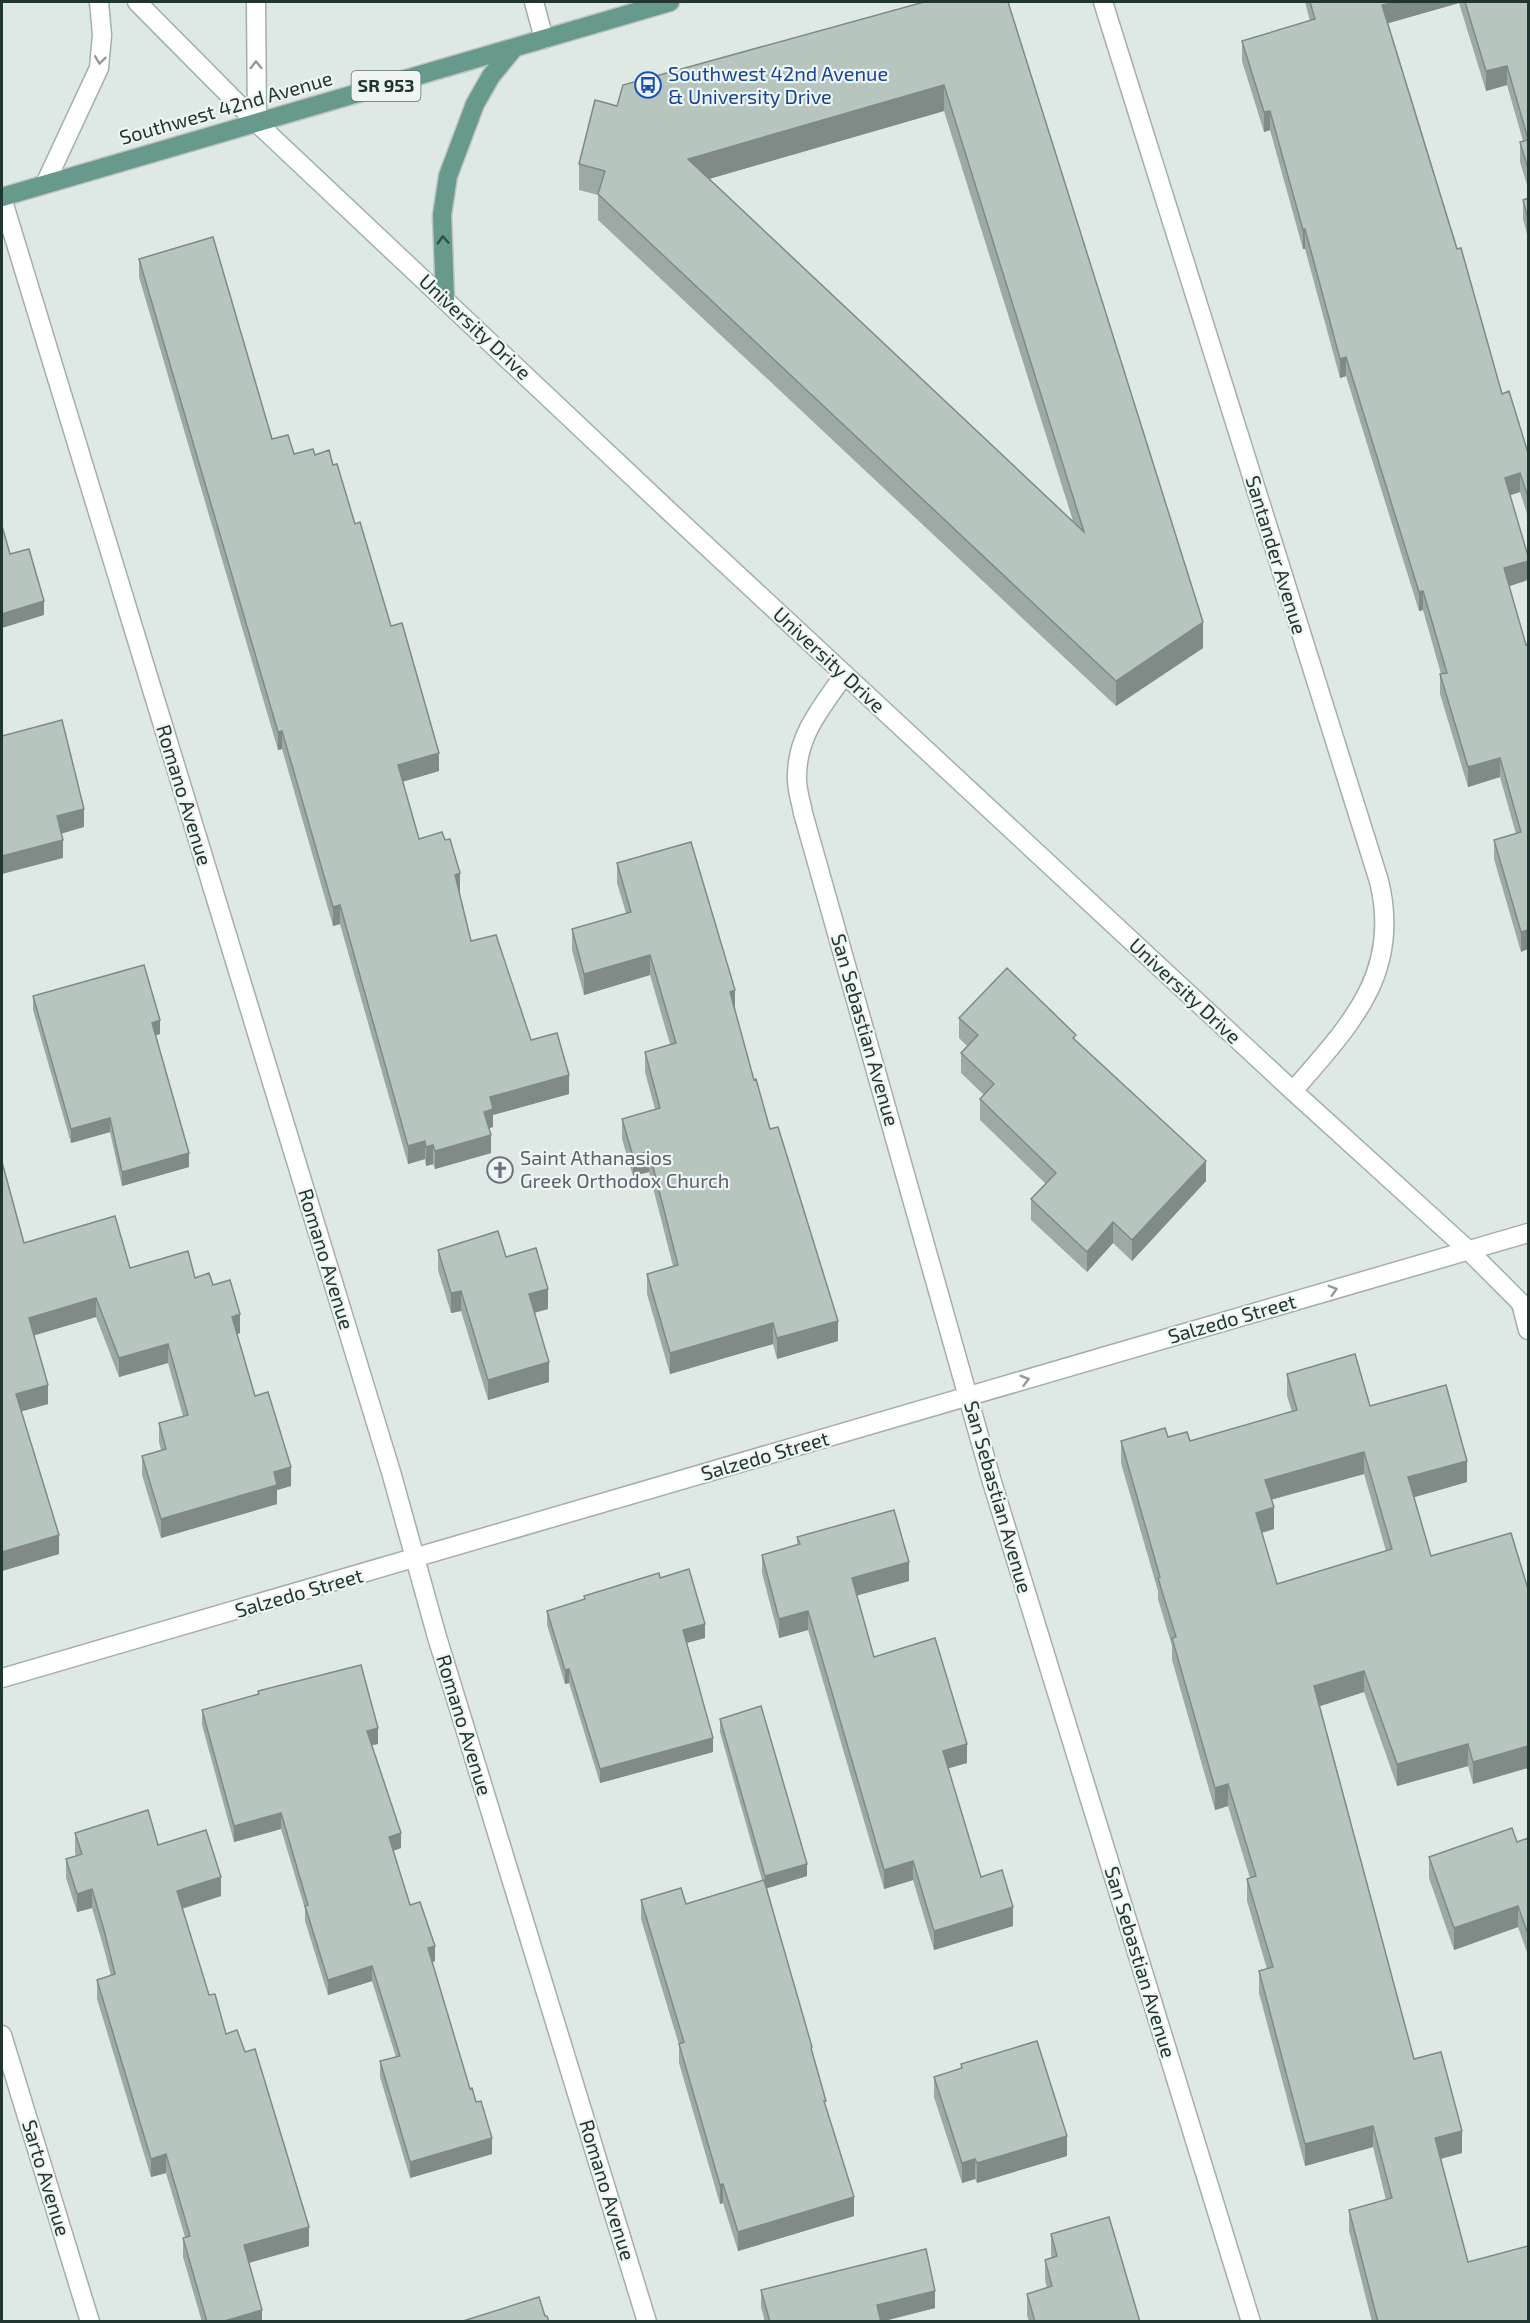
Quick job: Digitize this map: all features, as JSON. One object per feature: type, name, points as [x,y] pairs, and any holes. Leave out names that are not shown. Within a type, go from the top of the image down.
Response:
[{"type":"main road","name":"Southwest 42nd Avenue","points":[[2,197],[670,2]]},
{"type":"main road","points":[[446,299],[441,215],[448,176],[476,104],[491,76],[514,48]]},
{"type":"street","points":[[45,184],[99,68],[102,35],[99,2]]},
{"type":"street","name":"University Drive","points":[[137,2],[257,123],[844,675],[1468,1250],[1525,1306]]},
{"type":"street","points":[[256,2],[257,123]]},
{"type":"street","points":[[534,2],[544,39]]},
{"type":"street","name":"Santander Avenue","points":[[1103,2],[1379,881],[1385,908],[1384,946],[1376,973],[1361,1007],[1349,1026],[1293,1091]]},
{"type":"street","name":"Romano Avenue","points":[[2,197],[388,1461],[437,1637],[647,2322]]},
{"type":"street","name":"San Sebastian Avenue","points":[[844,675],[809,726],[801,745],[796,777],[803,813],[992,1482],[1251,2322]]},
{"type":"street","name":"Salzedo Street","points":[[2,1678],[1528,1233]]},
{"type":"street","points":[[1525,1306],[1528,1330]]},
{"type":"street","name":"Sarto Avenue","points":[[2,2035],[90,2322]]},
{"type":"building","points":[[924,2],[1008,2],[1203,622],[1116,681],[598,194],[605,171],[579,164],[595,100],[617,106],[623,85]],"holes":[[[944,85],[1084,532],[688,159]]]},
{"type":"building","points":[[1310,2],[1395,2],[1382,5],[1457,249],[1461,248],[1502,394],[1509,391],[1528,453],[1528,497],[1520,473],[1505,478],[1528,556],[1528,561],[1504,568],[1526,645],[1528,644],[1528,930],[1521,932],[1494,840],[1521,832],[1500,758],[1468,767],[1440,674],[1447,673],[1423,591],[1419,592],[1346,357],[1340,359],[1270,111],[1264,112],[1242,41],[1315,19]]},
{"type":"building","points":[[1465,2],[1528,2],[1528,139],[1507,66],[1486,71]]},
{"type":"building","points":[[1528,140],[1528,169],[1520,142]]},
{"type":"building","points":[[1528,198],[1528,219],[1523,200]]},
{"type":"building","points":[[213,237],[272,439],[288,435],[294,454],[313,449],[315,455],[329,450],[333,465],[337,464],[355,524],[360,522],[391,626],[402,623],[439,753],[398,765],[419,839],[442,832],[445,840],[450,839],[460,873],[455,875],[471,941],[496,935],[531,1040],[557,1033],[569,1075],[490,1097],[493,1109],[484,1112],[491,1135],[435,1151],[433,1145],[426,1147],[425,1141],[408,1146],[340,905],[333,907],[282,731],[278,732],[139,259]]},
{"type":"building","points":[[2,526],[10,554],[29,549],[44,601],[2,614]]},
{"type":"building","points":[[62,720],[84,809],[57,816],[63,840],[2,856],[2,736]]},
{"type":"building","points":[[691,842],[735,990],[730,992],[754,1080],[756,1079],[770,1129],[778,1127],[838,1321],[777,1338],[773,1323],[670,1353],[647,1274],[678,1265],[649,1151],[633,1156],[622,1119],[660,1108],[645,1052],[676,1043],[650,955],[584,974],[572,929],[631,912],[617,863]]},
{"type":"building","points":[[144,965],[160,1020],[152,1023],[189,1153],[122,1172],[110,1118],[71,1129],[33,996]]},
{"type":"building","points":[[1007,968],[1076,1035],[1073,1038],[1206,1161],[1132,1240],[1113,1222],[1087,1252],[1031,1199],[1056,1173],[980,1099],[994,1084],[961,1053],[978,1035],[959,1018]]},
{"type":"building","points":[[2,1162],[24,1243],[115,1216],[130,1268],[188,1251],[195,1278],[209,1273],[213,1285],[230,1280],[240,1314],[232,1317],[255,1396],[268,1392],[291,1467],[274,1472],[277,1485],[161,1519],[142,1456],[166,1449],[159,1423],[188,1415],[168,1344],[119,1358],[96,1298],[29,1318],[48,1385],[16,1394],[59,1535],[2,1552]]},
{"type":"building","points":[[498,1231],[506,1257],[536,1248],[548,1289],[529,1294],[549,1362],[488,1380],[461,1291],[451,1293],[438,1250]]},
{"type":"building","points":[[1355,1354],[1370,1406],[1446,1385],[1467,1461],[1408,1477],[1431,1556],[1511,1533],[1528,1589],[1528,1746],[1473,1762],[1468,1744],[1397,1764],[1364,1671],[1314,1686],[1414,2059],[1441,2052],[1462,2131],[1435,2138],[1468,2262],[1528,2246],[1528,2322],[1378,2322],[1349,2210],[1392,2198],[1373,2126],[1305,2144],[1259,1971],[1273,1967],[1247,1879],[1256,1876],[1228,1784],[1215,1788],[1172,1638],[1176,1637],[1121,1441],[1165,1428],[1168,1437],[1187,1432],[1190,1441],[1297,1410],[1287,1374]],"holes":[[[1364,1452],[1392,1549],[1277,1584],[1256,1513],[1274,1507],[1265,1480]]]},
{"type":"building","points":[[894,1510],[909,1562],[852,1578],[874,1657],[935,1638],[967,1744],[943,1751],[981,1877],[1002,1870],[1013,1907],[934,1931],[913,1861],[884,1870],[808,1611],[779,1619],[762,1555],[800,1544],[797,1537]]},
{"type":"building","points":[[689,1569],[705,1624],[683,1630],[713,1738],[600,1769],[569,1669],[565,1670],[547,1611],[585,1599],[584,1596],[659,1573],[660,1578]]},
{"type":"building","points":[[361,1665],[378,1728],[367,1731],[401,1833],[389,1837],[410,1905],[420,1902],[435,1946],[428,1948],[470,2089],[472,2088],[476,2102],[481,2101],[492,2138],[410,2162],[380,2061],[400,2056],[372,1966],[328,1980],[305,1906],[308,1905],[281,1813],[234,1826],[202,1710],[259,1694],[258,1691]]},
{"type":"building","points":[[761,1706],[807,1864],[765,1876],[720,1719]]},
{"type":"building","points":[[148,1810],[158,1845],[206,1830],[221,1877],[177,1891],[209,1995],[215,1994],[226,2034],[237,2030],[245,2052],[255,2049],[309,2227],[244,2245],[262,2310],[221,2322],[207,2322],[183,2238],[190,2236],[166,2154],[151,2159],[97,1980],[115,1974],[92,1889],[77,1894],[66,1859],[82,1854],[75,1833]]},
{"type":"building","points":[[1512,1828],[1517,1842],[1528,1838],[1528,1934],[1518,1906],[1454,1928],[1429,1857]]},
{"type":"building","points":[[764,1880],[812,2047],[826,2101],[824,2101],[854,2197],[738,2232],[723,2184],[720,2185],[679,2044],[684,2042],[641,1900],[681,1888],[686,1904]]},
{"type":"building","points":[[1037,2041],[1067,2136],[977,2163],[975,2159],[962,2163],[934,2077],[962,2068],[961,2064]]},
{"type":"building","points":[[1109,2217],[1140,2322],[1035,2322],[1027,2294],[1052,2286],[1045,2260],[1057,2256],[1051,2234]]},
{"type":"building","points":[[926,2249],[935,2291],[877,2305],[881,2322],[770,2322],[761,2290]]},
{"type":"building","points":[[539,2297],[549,2322],[460,2322]]},
{"type":"place","name":"Southwest 42nd Avenue & University Drive","points":[[648,85]]},
{"type":"place","name":"Saint Athanasios Greek Orthodox Church","points":[[500,1170]]}]
